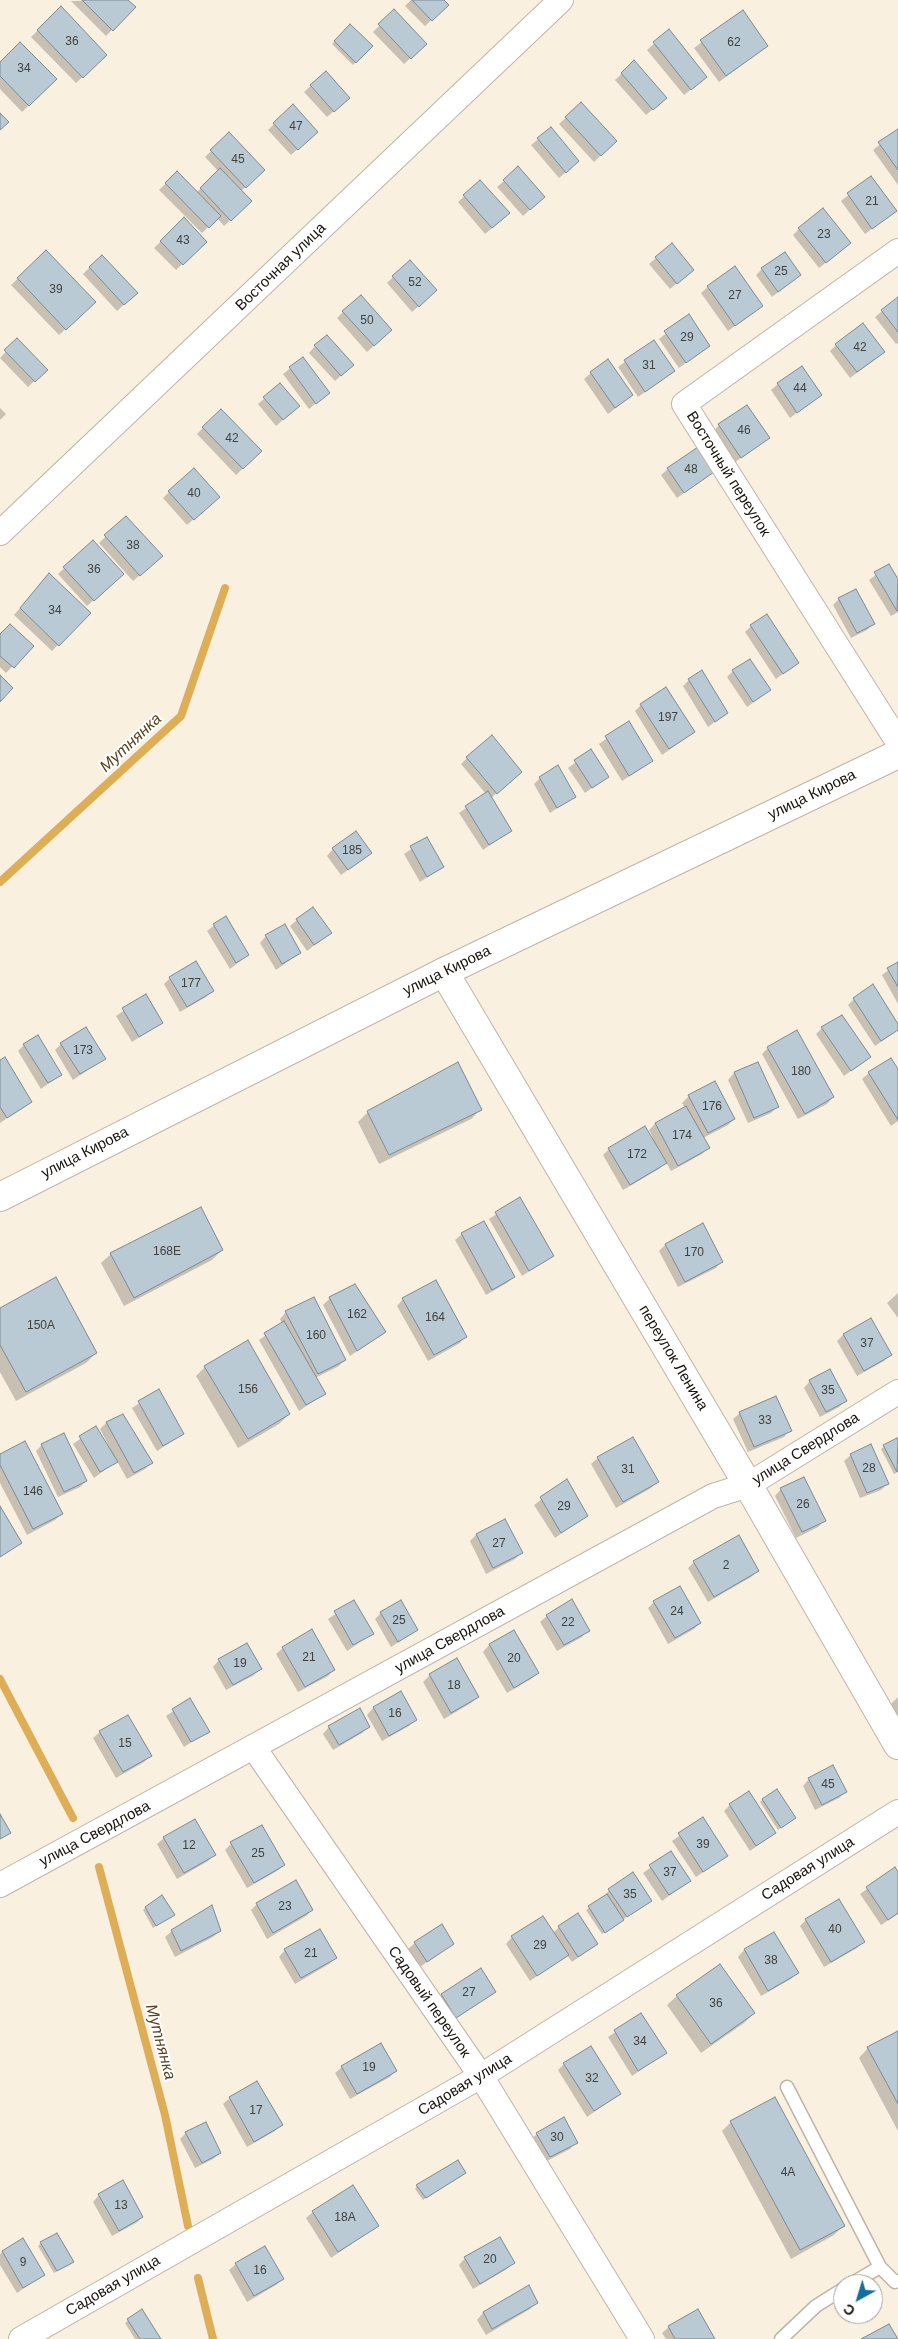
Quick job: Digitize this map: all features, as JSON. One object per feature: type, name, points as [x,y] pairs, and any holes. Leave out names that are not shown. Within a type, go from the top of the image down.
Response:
[{"type":"main road","name":"улица Кирова","points":[[0,1197],[444,972],[898,754]]},
{"type":"main road","name":"переулок Ленина","points":[[444,972],[748,1485],[898,1745]]},
{"type":"street","name":"Восточная улица","points":[[0,533],[561,0]]},
{"type":"street","name":"Восточный переулок","points":[[898,251],[684,404],[898,742]]},
{"type":"street","name":"улица Свердлова","points":[[0,1885],[713,1496],[748,1485],[898,1392]]},
{"type":"street","name":"Садовый переулок","points":[[254,1748],[481,2076],[642,2339]]},
{"type":"street","name":"Садовая улица","points":[[20,2339],[481,2076],[898,1812]]},
{"type":"lane","points":[[787,2087],[880,2267],[897,2284]]},
{"type":"lane","points":[[868,2274],[880,2267]]},
{"type":"lane","points":[[781,2339],[816,2306],[833,2295]]},
{"type":"building","points":[[82,0],[128,0],[136,7],[113,31]]},
{"type":"building","points":[[412,0],[444,0],[449,5],[432,21]]},
{"type":"building","points":[[61,6],[107,55],[83,78],[37,30]]},
{"type":"building","points":[[394,9],[427,44],[411,59],[378,24]]},
{"type":"building","points":[[743,10],[768,46],[726,76],[700,40]]},
{"type":"building","points":[[350,24],[373,46],[356,63],[334,41]]},
{"type":"building","points":[[669,29],[707,77],[691,90],[653,42]]},
{"type":"building","points":[[20,42],[57,79],[29,106],[0,76],[0,62]]},
{"type":"building","points":[[634,60],[667,98],[653,110],[621,73]]},
{"type":"building","points":[[326,71],[350,98],[334,112],[310,85]]},
{"type":"building","points":[[581,102],[617,141],[601,156],[565,117]]},
{"type":"building","points":[[293,104],[318,132],[298,150],[273,123]]},
{"type":"building","points":[[0,113],[9,122],[0,130]]},
{"type":"building","points":[[551,127],[579,161],[566,173],[537,138]]},
{"type":"building","points":[[898,129],[898,170],[878,142]]},
{"type":"building","points":[[229,132],[265,170],[246,188],[210,150]]},
{"type":"building","points":[[518,166],[545,197],[530,210],[503,180]]},
{"type":"building","points":[[220,168],[252,201],[231,221],[200,188]]},
{"type":"building","points":[[177,171],[221,216],[209,228],[165,183]]},
{"type":"building","points":[[871,176],[897,211],[872,229],[847,193]]},
{"type":"building","points":[[480,180],[510,213],[492,228],[463,195]]},
{"type":"building","points":[[823,208],[851,243],[826,263],[798,228]]},
{"type":"building","points":[[184,217],[207,242],[183,265],[160,241]]},
{"type":"building","points":[[672,243],[694,270],[677,284],[655,257]]},
{"type":"building","points":[[46,250],[96,302],[66,330],[17,278]]},
{"type":"building","points":[[785,252],[801,275],[778,292],[761,268]]},
{"type":"building","points":[[102,255],[138,293],[124,305],[89,267]]},
{"type":"building","points":[[410,260],[437,290],[419,307],[392,276]]},
{"type":"building","points":[[735,266],[763,306],[735,326],[707,286]]},
{"type":"building","points":[[361,295],[392,330],[374,346],[342,311]]},
{"type":"building","points":[[898,297],[898,332],[881,310]]},
{"type":"building","points":[[689,314],[710,346],[686,363],[664,331]]},
{"type":"building","points":[[863,323],[885,352],[857,372],[835,344]]},
{"type":"building","points":[[327,335],[354,365],[341,376],[314,345]]},
{"type":"building","points":[[17,338],[48,370],[35,382],[4,350]]},
{"type":"building","points":[[654,340],[675,371],[645,392],[624,360]]},
{"type":"building","points":[[303,357],[330,393],[316,404],[289,367]]},
{"type":"building","points":[[608,359],[633,395],[615,408],[590,372]]},
{"type":"building","points":[[802,366],[822,395],[797,413],[777,383]]},
{"type":"building","points":[[280,383],[300,406],[283,420],[263,397]]},
{"type":"building","points":[[747,405],[770,438],[741,458],[718,424]]},
{"type":"building","points":[[221,409],[262,451],[243,469],[202,427]]},
{"type":"building","points":[[698,447],[714,472],[684,493],[667,468]]},
{"type":"building","points":[[194,468],[220,497],[194,520],[168,491]]},
{"type":"building","points":[[126,516],[163,556],[140,576],[104,535]]},
{"type":"building","points":[[93,540],[124,574],[94,601],[63,567]]},
{"type":"building","points":[[889,564],[898,579],[897,611],[874,572]]},
{"type":"building","points":[[49,573],[91,613],[59,646],[20,608]]},
{"type":"building","points":[[856,589],[875,624],[857,633],[838,598]]},
{"type":"building","points":[[767,614],[799,663],[783,674],[750,625]]},
{"type":"building","points":[[10,624],[34,646],[14,668],[0,656],[0,634]]},
{"type":"building","points":[[750,659],[771,690],[753,702],[732,670]]},
{"type":"building","points":[[702,670],[728,713],[715,722],[688,679]]},
{"type":"building","points":[[0,675],[13,688],[0,702]]},
{"type":"building","points":[[666,687],[695,732],[669,749],[640,704]]},
{"type":"building","points":[[629,721],[653,761],[629,776],[605,736]]},
{"type":"building","points":[[492,735],[522,772],[497,794],[466,757]]},
{"type":"building","points":[[591,749],[609,777],[592,788],[574,760]]},
{"type":"building","points":[[558,765],[576,797],[557,808],[539,777]]},
{"type":"building","points":[[488,791],[512,831],[489,845],[465,806]]},
{"type":"building","points":[[356,831],[372,853],[348,870],[332,848]]},
{"type":"building","points":[[427,837],[444,867],[427,877],[410,846]]},
{"type":"building","points":[[313,907],[332,933],[314,945],[296,919]]},
{"type":"building","points":[[226,916],[249,955],[236,963],[213,924]]},
{"type":"building","points":[[285,924],[301,953],[282,964],[265,935]]},
{"type":"building","points":[[196,961],[214,991],[187,1007],[169,977]]},
{"type":"building","points":[[898,962],[898,987],[887,968]]},
{"type":"building","points":[[873,984],[898,1024],[898,1030],[881,1041],[853,998]]},
{"type":"building","points":[[146,994],[163,1023],[139,1037],[122,1008]]},
{"type":"building","points":[[842,1015],[871,1057],[851,1071],[821,1027]]},
{"type":"building","points":[[86,1027],[106,1059],[80,1074],[60,1043]]},
{"type":"building","points":[[797,1030],[834,1097],[805,1114],[767,1047]]},
{"type":"building","points":[[38,1035],[62,1075],[48,1083],[23,1044]]},
{"type":"building","points":[[5,1057],[32,1102],[7,1118],[0,1107],[0,1060]]},
{"type":"building","points":[[891,1058],[898,1069],[898,1120],[868,1072]]},
{"type":"building","points":[[458,1062],[482,1110],[389,1155],[367,1111]]},
{"type":"building","points":[[758,1062],[779,1107],[754,1118],[734,1072]]},
{"type":"building","points":[[715,1081],[735,1119],[708,1133],[688,1095]]},
{"type":"building","points":[[686,1106],[710,1148],[678,1166],[655,1123]]},
{"type":"building","points":[[645,1126],[667,1163],[630,1185],[608,1148]]},
{"type":"building","points":[[520,1197],[554,1256],[529,1271],[495,1212]]},
{"type":"building","points":[[201,1207],[223,1250],[134,1298],[110,1253]]},
{"type":"building","points":[[484,1221],[515,1277],[492,1290],[461,1233]]},
{"type":"building","points":[[703,1223],[723,1262],[685,1282],[665,1244]]},
{"type":"building","points":[[56,1277],[97,1353],[26,1392],[0,1345],[0,1308]]},
{"type":"building","points":[[436,1280],[467,1337],[434,1355],[402,1298]]},
{"type":"building","points":[[355,1284],[386,1332],[357,1351],[329,1297]]},
{"type":"building","points":[[314,1297],[346,1360],[318,1374],[285,1311]]},
{"type":"building","points":[[871,1318],[892,1355],[864,1371],[843,1334]]},
{"type":"building","points":[[284,1321],[326,1394],[306,1405],[264,1333]]},
{"type":"building","points":[[248,1340],[290,1414],[248,1439],[204,1366]]},
{"type":"building","points":[[830,1369],[847,1401],[826,1412],[809,1380]]},
{"type":"building","points":[[159,1389],[184,1434],[163,1446],[138,1401]]},
{"type":"building","points":[[776,1396],[792,1431],[754,1447],[739,1412]]},
{"type":"building","points":[[123,1414],[153,1463],[134,1473],[106,1422]]},
{"type":"building","points":[[96,1426],[118,1462],[100,1472],[79,1436]]},
{"type":"building","points":[[64,1433],[87,1481],[64,1492],[41,1444]]},
{"type":"building","points":[[633,1437],[659,1482],[623,1502],[597,1457]]},
{"type":"building","points":[[897,1438],[898,1441],[897,1472],[883,1445]]},
{"type":"building","points":[[25,1441],[63,1514],[33,1529],[0,1465],[0,1454]]},
{"type":"building","points":[[871,1444],[889,1484],[867,1493],[850,1454]]},
{"type":"building","points":[[804,1477],[826,1521],[802,1532],[780,1488]]},
{"type":"building","points":[[567,1479],[588,1516],[561,1533],[540,1497]]},
{"type":"building","points":[[0,1506],[22,1543],[0,1557]]},
{"type":"building","points":[[505,1519],[523,1553],[493,1568],[476,1534]]},
{"type":"building","points":[[739,1535],[759,1571],[714,1597],[693,1561]]},
{"type":"building","points":[[680,1586],[701,1623],[675,1638],[653,1601]]},
{"type":"building","points":[[572,1599],[590,1631],[564,1645],[546,1615]]},
{"type":"building","points":[[354,1600],[374,1634],[353,1645],[334,1611]]},
{"type":"building","points":[[401,1600],[418,1630],[398,1642],[380,1612]]},
{"type":"building","points":[[312,1629],[335,1670],[305,1687],[282,1647]]},
{"type":"building","points":[[514,1630],[539,1673],[514,1688],[489,1644]]},
{"type":"building","points":[[247,1643],[262,1669],[233,1685],[218,1659]]},
{"type":"building","points":[[457,1658],[479,1697],[451,1713],[429,1674]]},
{"type":"building","points":[[401,1691],[417,1720],[389,1736],[373,1707]]},
{"type":"building","points":[[190,1698],[210,1732],[191,1742],[172,1709]]},
{"type":"building","points":[[360,1708],[370,1727],[339,1745],[328,1726]]},
{"type":"building","points":[[128,1715],[152,1756],[123,1772],[99,1731]]},
{"type":"building","points":[[833,1765],[847,1792],[822,1805],[808,1778]]},
{"type":"building","points":[[777,1789],[796,1818],[781,1828],[762,1799]]},
{"type":"building","points":[[749,1791],[776,1833],[756,1846],[729,1804]]},
{"type":"building","points":[[0,1814],[11,1833],[0,1839]]},
{"type":"building","points":[[703,1817],[728,1856],[703,1872],[678,1833]]},
{"type":"building","points":[[195,1819],[216,1855],[184,1873],[163,1837]]},
{"type":"building","points":[[262,1825],[285,1865],[254,1883],[230,1842]]},
{"type":"building","points":[[671,1851],[691,1881],[669,1895],[649,1865]]},
{"type":"building","points":[[895,1867],[898,1872],[898,1913],[888,1920],[866,1887]]},
{"type":"building","points":[[633,1872],[652,1901],[627,1917],[608,1889]]},
{"type":"building","points":[[296,1880],[313,1910],[273,1933],[256,1903]]},
{"type":"building","points":[[607,1894],[624,1920],[605,1933],[588,1906]]},
{"type":"building","points":[[162,1895],[175,1915],[156,1926],[145,1907]]},
{"type":"building","points":[[839,1899],[865,1942],[831,1962],[805,1919]]},
{"type":"building","points":[[212,1905],[221,1931],[181,1951],[171,1930]]},
{"type":"building","points":[[578,1913],[598,1944],[578,1957],[558,1926]]},
{"type":"building","points":[[543,1916],[569,1955],[537,1976],[511,1936]]},
{"type":"building","points":[[442,1924],[454,1944],[427,1962],[414,1942]]},
{"type":"building","points":[[320,1929],[337,1958],[301,1978],[284,1949]]},
{"type":"building","points":[[774,1932],[799,1973],[768,1991],[744,1949]]},
{"type":"building","points":[[720,1964],[755,2013],[711,2044],[676,1995]]},
{"type":"building","points":[[481,1968],[496,1992],[456,2018],[441,1994]]},
{"type":"building","points":[[641,2013],[667,2053],[638,2071],[614,2030]]},
{"type":"building","points":[[898,2031],[898,2104],[867,2047]]},
{"type":"building","points":[[381,2043],[397,2071],[357,2094],[341,2066]]},
{"type":"building","points":[[591,2046],[621,2094],[594,2111],[563,2063]]},
{"type":"building","points":[[257,2081],[283,2125],[254,2142],[229,2097]]},
{"type":"building","points":[[775,2097],[845,2226],[800,2250],[730,2121]]},
{"type":"building","points":[[564,2117],[578,2143],[550,2157],[536,2133]]},
{"type":"building","points":[[206,2122],[221,2153],[202,2163],[185,2132]]},
{"type":"building","points":[[458,2160],[466,2173],[426,2198],[416,2185]]},
{"type":"building","points":[[123,2180],[143,2217],[119,2231],[98,2194]]},
{"type":"building","points":[[353,2185],[379,2226],[338,2252],[312,2211]]},
{"type":"building","points":[[57,2233],[74,2262],[57,2271],[40,2242]]},
{"type":"building","points":[[500,2237],[515,2263],[480,2284],[464,2257]]},
{"type":"building","points":[[23,2238],[45,2275],[23,2288],[2,2251]]},
{"type":"building","points":[[265,2246],[284,2279],[254,2296],[235,2263]]},
{"type":"building","points":[[529,2285],[538,2303],[492,2329],[483,2312]]},
{"type":"building","points":[[142,2309],[161,2339],[140,2339],[127,2319]]},
{"type":"building","points":[[698,2309],[715,2339],[675,2339],[668,2326]]},
{"type":"building","points":[[889,2324],[898,2339],[861,2339]]},
{"type":"waterway","name":"Мутнянка","points":[[0,882],[181,716],[225,588]]},
{"type":"waterway","name":"Мутнянка","points":[[0,1679],[73,1818]]},
{"type":"waterway","name":"Мутнянка","points":[[99,1867],[165,2115],[188,2226]]},
{"type":"waterway","name":"Мутнянка","points":[[198,2278],[213,2339]]}]
